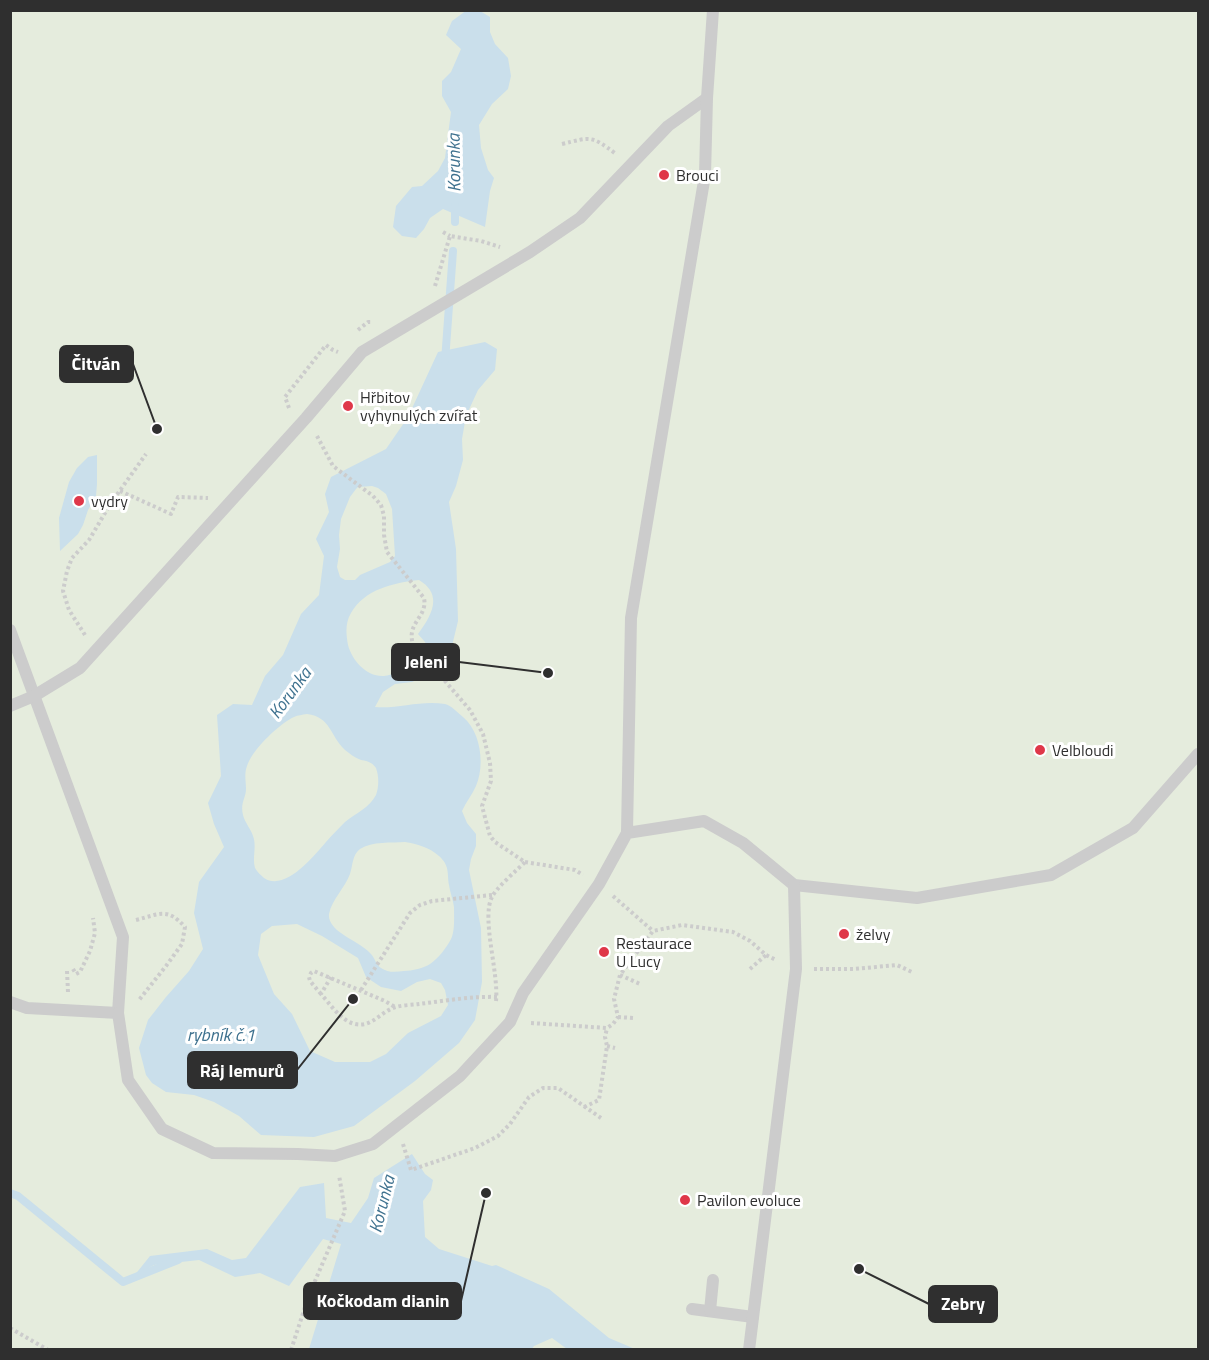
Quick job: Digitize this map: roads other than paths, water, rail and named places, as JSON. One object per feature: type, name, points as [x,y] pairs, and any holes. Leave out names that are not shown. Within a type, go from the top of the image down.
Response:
[{"type":"lane","points":[[10,630],[123,937],[118,1013],[128,1080],[162,1129],[213,1153],[335,1156],[373,1144],[460,1076],[505,1026],[523,993],[599,885],[627,833],[631,618],[705,175],[713,10]]},
{"type":"lane","points":[[10,706],[34,696],[80,668],[306,418],[362,352],[530,252],[580,218],[669,126],[707,98]]},
{"type":"lane","points":[[627,833],[704,821],[743,843],[794,885],[917,898],[1051,875],[1133,828],[1198,754]]},
{"type":"lane","points":[[749,1350],[796,969],[794,885]]},
{"type":"lane","points":[[10,1002],[27,1008],[118,1013]]},
{"type":"lane","points":[[710,1311],[713,1280]]},
{"type":"lane","points":[[692,1309],[753,1317]]},
{"type":"water","points":[[467,10],[480,11],[490,17],[490,32],[495,44],[508,58],[511,76],[508,89],[492,104],[479,125],[481,148],[488,170],[494,178],[485,227],[443,209],[430,218],[416,238],[402,236],[393,227],[396,206],[412,187],[422,186],[438,171],[445,158],[451,112],[442,96],[442,81],[451,72],[461,49],[446,35],[452,21]]},
{"type":"water","name":"rybník č.1","points":[[485,342],[497,349],[495,370],[478,390],[466,416],[462,439],[463,460],[449,502],[456,549],[458,621],[451,650],[441,665],[432,673],[412,682],[395,684],[383,692],[375,707],[427,703],[447,705],[469,723],[480,749],[479,778],[462,811],[467,823],[476,834],[476,846],[469,870],[481,928],[482,982],[475,1020],[459,1043],[415,1081],[354,1126],[314,1137],[261,1135],[239,1116],[214,1102],[194,1095],[166,1092],[152,1083],[146,1075],[139,1048],[148,1020],[189,971],[203,949],[194,913],[199,882],[224,847],[208,803],[221,776],[217,715],[233,704],[252,705],[265,676],[283,655],[301,614],[319,595],[324,556],[316,539],[329,512],[325,494],[331,477],[386,449],[408,417],[438,352]],"holes":[[[372,486],[386,494],[392,509],[395,556],[390,562],[360,575],[355,580],[345,580],[340,577],[337,567],[341,519],[350,497],[358,487]],[[419,580],[427,586],[433,599],[431,613],[418,634],[427,645],[428,654],[425,659],[397,673],[384,676],[371,674],[356,662],[350,651],[346,633],[349,617],[357,605],[372,593],[390,585]],[[307,714],[321,719],[345,750],[374,766],[378,774],[378,789],[370,803],[345,822],[298,870],[281,880],[272,881],[264,878],[255,868],[254,840],[242,811],[246,792],[245,775],[250,760],[260,745],[288,720]],[[405,842],[423,846],[445,863],[454,907],[454,928],[445,949],[430,964],[421,968],[386,971],[379,967],[368,951],[336,929],[329,917],[333,903],[348,879],[357,851],[365,846]],[[297,924],[358,958],[366,977],[381,987],[401,991],[417,982],[430,979],[441,983],[448,1005],[441,1016],[408,1033],[386,1054],[370,1062],[335,1062],[310,1051],[292,1014],[274,994],[258,955],[261,934],[272,926]]]},
{"type":"water","points":[[97,455],[96,496],[78,534],[60,551],[59,518],[69,482],[77,468],[88,457]]},
{"type":"water","points":[[412,1154],[425,1174],[433,1180],[431,1190],[423,1201],[425,1237],[439,1249],[492,1266],[496,1265],[549,1289],[609,1338],[635,1349],[567,1349],[552,1338],[534,1346],[531,1350],[309,1349],[341,1244],[323,1239],[289,1286],[260,1273],[235,1277],[199,1260],[154,1265],[134,1276],[150,1256],[207,1249],[232,1260],[246,1258],[300,1187],[324,1183],[326,1218],[351,1223],[368,1198],[374,1178]]},
{"type":"waterway","name":"Korunka","points":[[455,206],[455,222]]},
{"type":"waterway","name":"Korunka","points":[[445,361],[453,251]]},
{"type":"waterway","points":[[10,1193],[18,1196],[123,1282],[178,1260]]},
{"type":"place","name":"Brouci","points":[[664,175]]},
{"type":"place","name":"Hřbitov vyhynulých zvířat","points":[[348,406]]},
{"type":"place","name":"Čitván","points":[[157,429]]},
{"type":"place","name":"vydry","points":[[79,501]]},
{"type":"place","name":"Jeleni","points":[[548,673]]},
{"type":"place","name":"Velbloudi","points":[[1040,750]]},
{"type":"place","name":"želvy","points":[[844,934]]},
{"type":"place","name":"Restaurace U Lucy","points":[[604,952]]},
{"type":"place","name":"Ráj lemurů","points":[[353,999]]},
{"type":"place","name":"Kočkodam dianin","points":[[486,1193]]},
{"type":"place","name":"Pavilon evoluce","points":[[685,1200]]},
{"type":"place","name":"Zebry","points":[[859,1269]]}]
